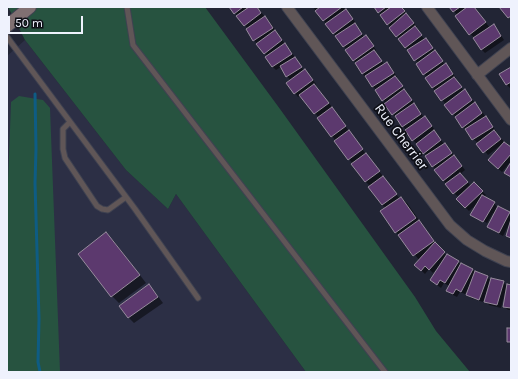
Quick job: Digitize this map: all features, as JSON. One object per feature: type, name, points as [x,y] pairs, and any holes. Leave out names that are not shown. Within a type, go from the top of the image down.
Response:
[{"type":"street","name":"Rue Cherrier","points":[[287,7],[450,225],[467,240],[506,261],[511,262]]},
{"type":"street","points":[[427,7],[511,120]]},
{"type":"street","points":[[7,26],[24,9]]},
{"type":"street","points":[[477,75],[511,48]]},
{"type":"lane","points":[[127,7],[133,45],[385,372]]},
{"type":"lane","points":[[7,37],[126,197],[198,298]]},
{"type":"lane","points":[[70,122],[63,129],[63,149],[65,158],[97,206],[108,210],[126,197]]},
{"type":"shaded area","points":[[25,40],[126,170],[168,209],[176,194],[306,372],[7,372],[7,56]]},
{"type":"green space","points":[[8,7],[205,7],[415,297],[436,331],[470,372],[306,372],[176,194],[168,209],[126,170],[25,40]]},
{"type":"green space","points":[[19,96],[43,100],[50,108],[60,372],[7,372],[7,210],[11,102]]},
{"type":"building","points":[[229,7],[243,7],[234,14]]},
{"type":"building","points":[[249,7],[257,7],[261,13],[244,26],[236,16]]},
{"type":"building","points":[[320,7],[342,7],[323,21],[315,11]]},
{"type":"building","points":[[374,7],[386,7],[378,13]]},
{"type":"building","points":[[391,7],[401,7],[405,11],[387,25],[380,15]]},
{"type":"building","points":[[449,7],[460,7],[453,12]]},
{"type":"building","points":[[467,7],[474,7],[486,22],[469,35],[455,16]]},
{"type":"building","points":[[499,7],[511,7],[511,16],[508,18]]},
{"type":"building","points":[[346,9],[353,19],[333,34],[325,24]]},
{"type":"building","points":[[406,13],[414,23],[396,37],[389,28]]},
{"type":"building","points":[[265,16],[273,28],[253,41],[246,29]]},
{"type":"building","points":[[355,23],[362,34],[343,47],[335,36]]},
{"type":"building","points":[[494,24],[501,36],[481,50],[473,38]]},
{"type":"building","points":[[415,26],[422,35],[405,48],[398,39]]},
{"type":"building","points":[[275,30],[282,40],[264,54],[256,44]]},
{"type":"building","points":[[366,35],[374,46],[353,61],[345,50]]},
{"type":"building","points":[[426,38],[433,48],[414,61],[407,50]]},
{"type":"building","points":[[285,43],[292,54],[272,67],[265,57]]},
{"type":"building","points":[[374,50],[382,61],[362,74],[355,63]]},
{"type":"building","points":[[435,50],[443,61],[423,75],[416,64]]},
{"type":"building","points":[[295,57],[302,67],[286,77],[280,66]]},
{"type":"building","points":[[387,62],[394,73],[372,87],[365,76]]},
{"type":"building","points":[[446,63],[453,74],[432,88],[425,78]]},
{"type":"building","points":[[511,67],[511,82],[506,85],[499,74]]},
{"type":"building","points":[[305,69],[313,80],[294,94],[286,83]]},
{"type":"building","points":[[395,76],[403,86],[382,101],[375,90]]},
{"type":"building","points":[[454,77],[462,87],[441,101],[434,91]]},
{"type":"building","points":[[314,84],[329,103],[314,114],[299,95]]},
{"type":"building","points":[[404,89],[412,100],[392,115],[384,104]]},
{"type":"building","points":[[465,89],[472,100],[452,115],[444,105]]},
{"type":"building","points":[[475,102],[482,113],[462,128],[455,117]]},
{"type":"building","points":[[414,103],[421,114],[402,127],[395,116]]},
{"type":"building","points":[[332,107],[346,126],[331,137],[317,118]]},
{"type":"building","points":[[425,116],[432,126],[412,141],[405,130]]},
{"type":"building","points":[[486,116],[493,127],[472,140],[465,129]]},
{"type":"building","points":[[349,130],[363,149],[348,160],[334,141]]},
{"type":"building","points":[[434,130],[441,140],[423,154],[416,144]]},
{"type":"building","points":[[494,130],[501,139],[483,153],[476,144]]},
{"type":"building","points":[[504,142],[511,147],[511,154],[498,169],[488,160]]},
{"type":"building","points":[[445,143],[452,153],[432,167],[425,156]]},
{"type":"building","points":[[366,153],[380,171],[365,182],[351,164]]},
{"type":"building","points":[[454,155],[462,166],[443,181],[434,170]]},
{"type":"building","points":[[511,162],[511,177],[504,173]]},
{"type":"building","points":[[460,173],[468,182],[453,194],[445,184]]},
{"type":"building","points":[[383,176],[397,194],[382,205],[368,187]]},
{"type":"building","points":[[474,182],[483,191],[465,208],[456,199]]},
{"type":"building","points":[[482,195],[495,202],[483,222],[470,215]]},
{"type":"building","points":[[401,197],[416,218],[395,233],[380,211]]},
{"type":"building","points":[[498,206],[510,212],[499,233],[487,227]]},
{"type":"building","points":[[511,219],[511,238],[506,236]]},
{"type":"building","points":[[419,220],[434,241],[413,256],[398,235]]},
{"type":"building","points":[[106,232],[140,275],[111,297],[78,254]]},
{"type":"building","points":[[435,242],[445,252],[429,270],[425,266],[421,271],[414,265]]},
{"type":"building","points":[[447,254],[459,261],[445,283],[440,280],[437,285],[430,280]]},
{"type":"building","points":[[461,263],[473,269],[461,292],[456,289],[453,294],[446,291]]},
{"type":"building","points":[[475,271],[488,276],[479,300],[466,295]]},
{"type":"building","points":[[491,278],[504,281],[497,305],[484,302]]},
{"type":"building","points":[[149,284],[158,297],[128,318],[119,306]]},
{"type":"building","points":[[507,284],[511,285],[511,308],[503,307]]},
{"type":"building","points":[[507,328],[511,328],[511,342],[507,342]]},
{"type":"waterway","points":[[35,94],[35,183],[39,319],[38,362],[40,372]]}]
